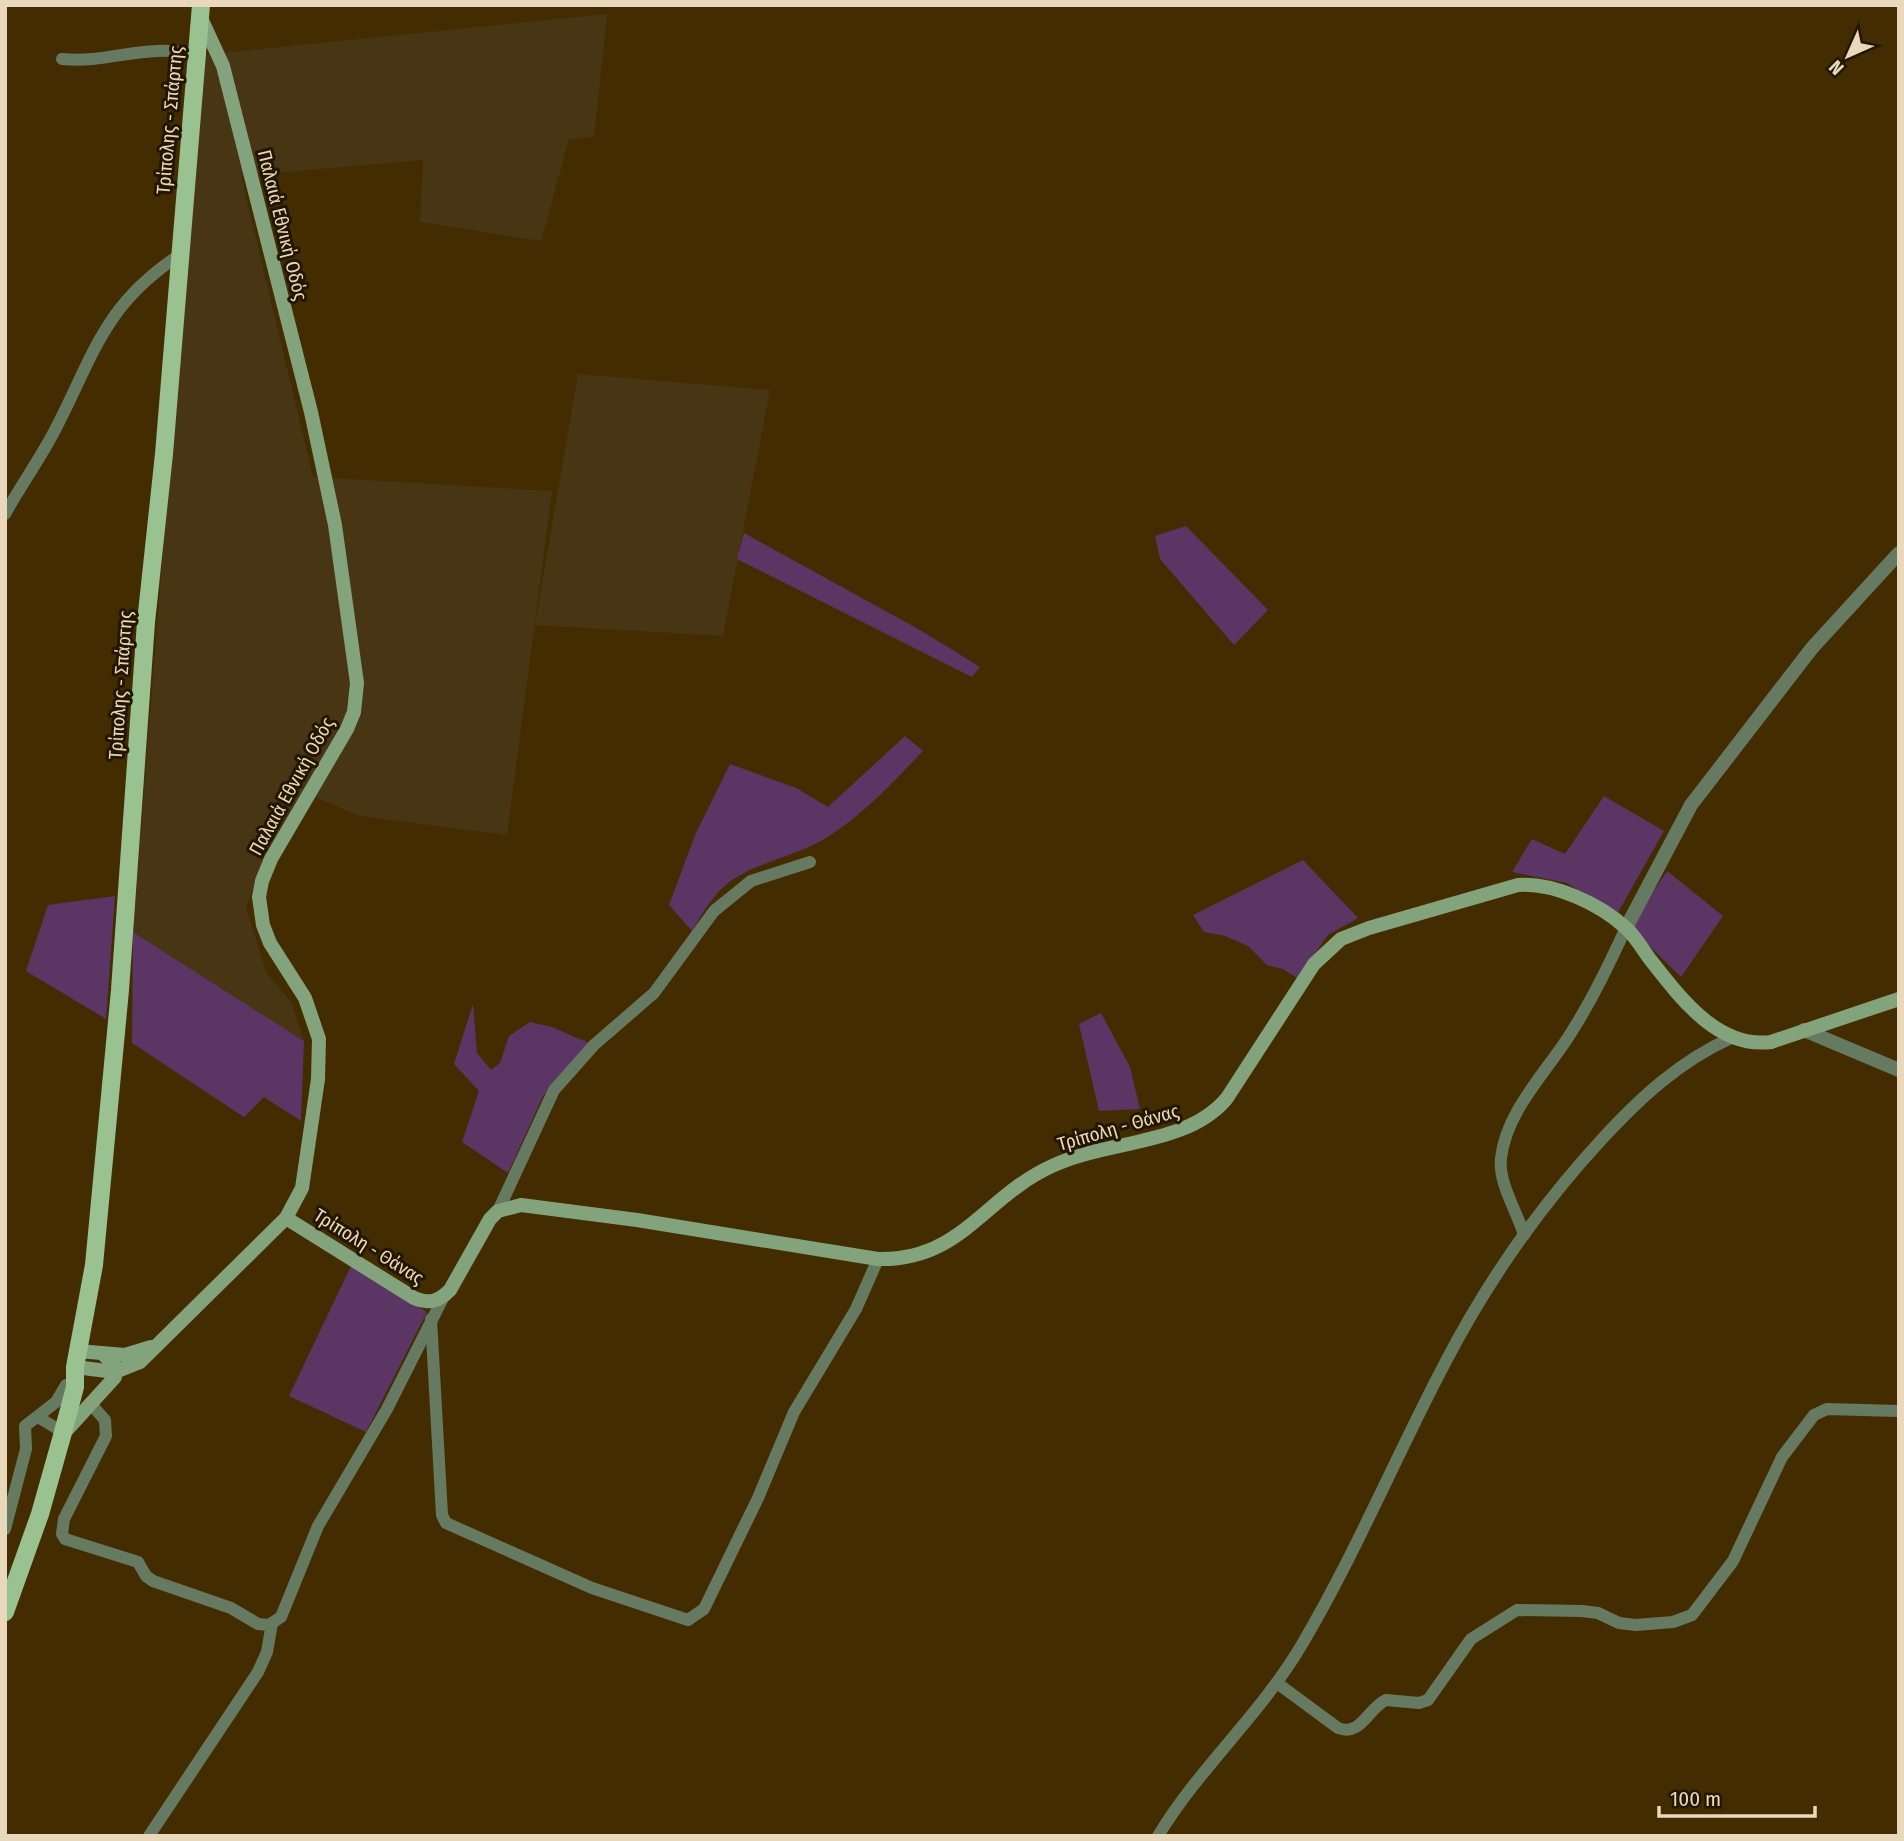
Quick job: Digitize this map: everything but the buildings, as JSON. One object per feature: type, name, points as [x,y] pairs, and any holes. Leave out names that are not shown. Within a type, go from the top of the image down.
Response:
[{"type":"main road","name":"Τρίπολης - Σπάρτης","points":[[5,1586],[75,1387],[76,1359],[94,1265],[120,990],[146,622],[164,454],[200,11]]},
{"type":"main road","name":"Παλαιά Εθνική Οδός","points":[[115,1372],[132,1368],[286,1218],[302,1188],[318,1079],[319,1039],[305,998],[270,943],[263,925],[259,897],[271,859],[341,742],[354,712],[358,683],[335,525],[311,411],[223,66],[200,11]]},
{"type":"main road","name":"Τρίπολη - Θάνας","points":[[286,1218],[414,1298],[430,1302],[443,1298],[490,1219],[498,1211],[521,1205],[878,1259],[911,1258],[940,1246],[1022,1183],[1050,1166],[1180,1130],[1209,1117],[1227,1098],[1314,964],[1331,947],[1354,933],[1527,884],[1581,900],[1626,928],[1689,1006],[1731,1038]]},
{"type":"main road","points":[[1731,1038],[1759,1044],[1899,999]]},
{"type":"main road","points":[[76,1359],[134,1354],[155,1345]]},
{"type":"main road","points":[[59,1432],[110,1383],[115,1372],[114,1365],[104,1355]]},
{"type":"main road","name":"Τρίπολης - Σπάρτης","points":[[5,1612],[40,1514],[59,1432],[66,1385],[76,1359]]},
{"type":"main road","points":[[76,1359],[115,1372]]},
{"type":"street","points":[[62,59],[94,61],[163,49],[196,56]]},
{"type":"street","points":[[5,514],[50,439],[102,332],[145,281],[178,256]]},
{"type":"street","points":[[1524,1235],[1501,1173],[1501,1157],[1509,1130],[1537,1080],[1562,1049],[1594,994],[1691,805],[1812,648],[1899,553]]},
{"type":"street","points":[[498,1211],[554,1090],[594,1045],[654,993],[714,911],[751,881],[810,862]]},
{"type":"street","points":[[1804,1030],[1899,1070]]},
{"type":"street","points":[[1158,1836],[1196,1780],[1277,1683],[1310,1629],[1446,1360],[1538,1214],[1625,1115],[1690,1059],[1731,1038]]},
{"type":"street","points":[[432,1319],[442,1515],[446,1523],[592,1588],[688,1620],[704,1609],[758,1498],[794,1412],[856,1309],[878,1259]]},
{"type":"street","points":[[90,1403],[105,1420],[106,1436],[64,1519],[62,1534],[65,1539],[138,1562],[146,1576],[153,1581],[231,1608],[258,1624],[272,1623],[281,1617],[318,1526],[387,1409],[443,1298]]},
{"type":"street","points":[[5,1529],[26,1449],[25,1426],[56,1402],[66,1385]]},
{"type":"street","points":[[1277,1683],[1338,1728],[1349,1731],[1357,1728],[1386,1700],[1397,1699],[1415,1703],[1426,1701],[1471,1640],[1517,1610],[1590,1612],[1630,1625],[1682,1620],[1699,1609],[1734,1561],[1782,1457],[1810,1420],[1828,1409],[1899,1410]]},
{"type":"street","points":[[38,1416],[59,1432]]},
{"type":"street","points":[[149,1836],[258,1672],[267,1652],[272,1623]]},
{"type":"shaded area","points":[[607,14],[594,137],[569,139],[541,241],[420,222],[423,160],[241,176],[313,477],[552,491],[507,835],[360,816],[315,797],[266,850],[246,908],[266,972],[291,1002],[304,1041],[133,932],[202,55]]},
{"type":"shaded area","points":[[578,374],[770,390],[723,636],[535,625]]},
{"type":"shaded area","points":[[1186,526],[1268,610],[1234,645],[1160,559],[1155,536]]},
{"type":"shaded area","points":[[744,533],[920,630],[980,667],[972,677],[737,559]]},
{"type":"shaded area","points":[[905,736],[923,751],[881,794],[847,823],[823,840],[749,871],[730,882],[711,901],[692,931],[669,905],[695,835],[730,764],[796,788],[828,807]]},
{"type":"shaded area","points":[[1604,796],[1664,831],[1616,916],[1567,883],[1512,872],[1532,839],[1565,854]]},
{"type":"shaded area","points":[[1303,860],[1358,918],[1328,935],[1297,978],[1283,969],[1267,965],[1248,946],[1225,936],[1204,932],[1193,915]]},
{"type":"shaded area","points":[[1667,871],[1723,916],[1681,977],[1630,927]]},
{"type":"shaded area","points":[[115,896],[106,1019],[26,971],[48,905]]},
{"type":"shaded area","points":[[133,932],[304,1041],[301,1121],[264,1097],[244,1117],[132,1043]]},
{"type":"shaded area","points":[[473,1004],[477,1053],[491,1070],[500,1063],[509,1036],[530,1022],[552,1027],[589,1043],[543,1096],[508,1173],[462,1142],[479,1091],[454,1064]]},
{"type":"shaded area","points":[[1101,1013],[1130,1067],[1140,1109],[1099,1111],[1079,1024]]},
{"type":"shaded area","points":[[351,1266],[427,1312],[366,1432],[289,1396]]}]
